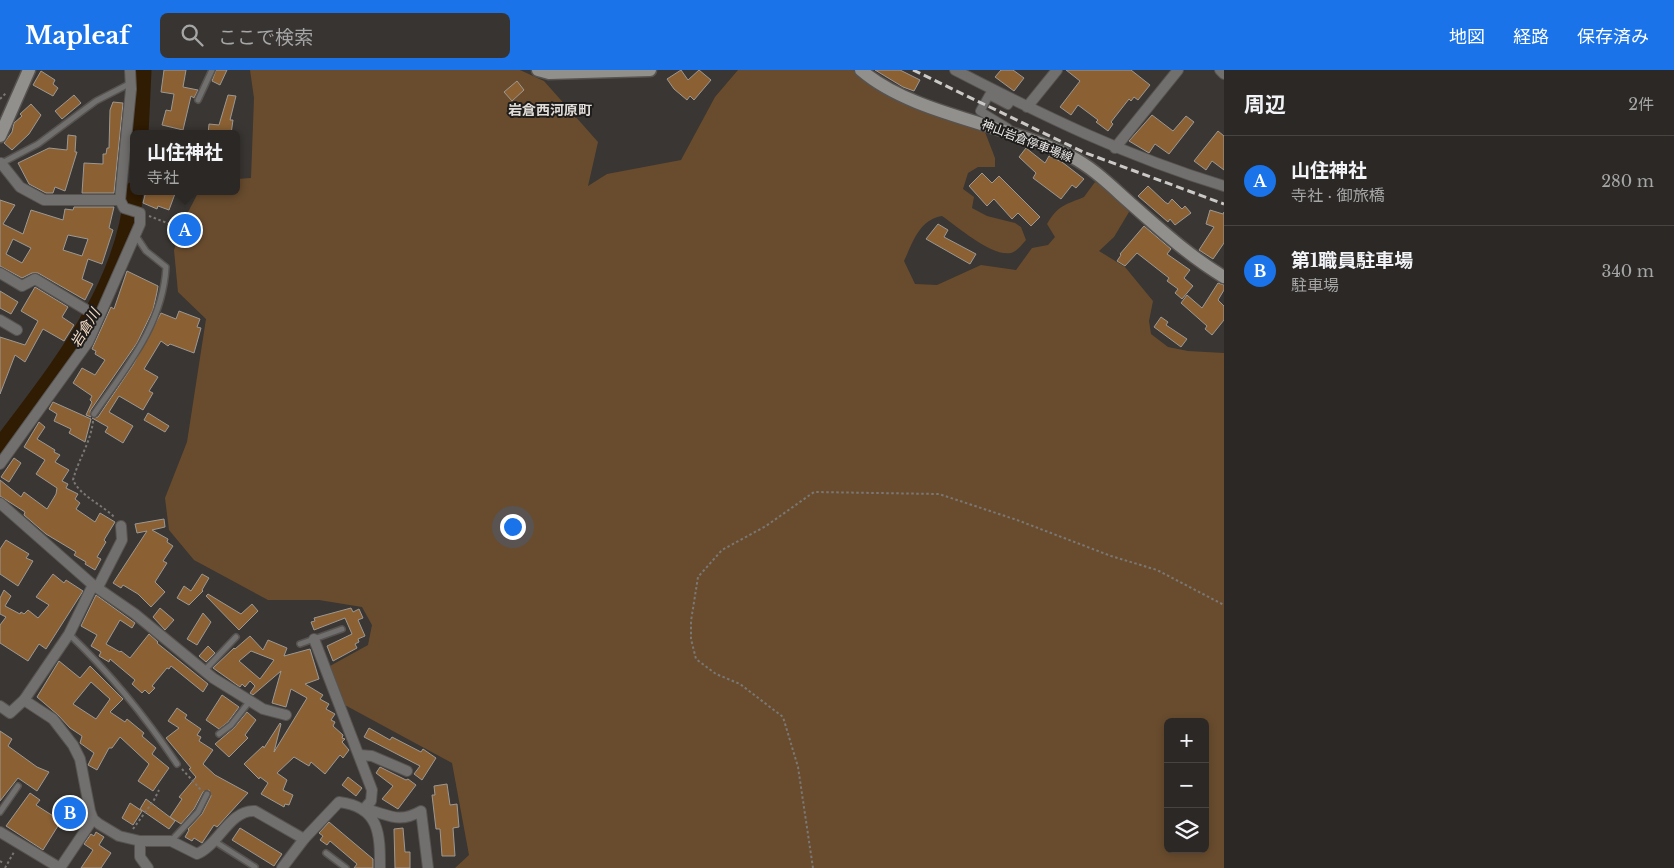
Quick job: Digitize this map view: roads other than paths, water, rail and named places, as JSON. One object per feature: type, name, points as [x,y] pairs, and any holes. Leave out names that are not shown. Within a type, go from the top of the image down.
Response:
[{"type":"main road","points":[[0,136],[29,70]]},
{"type":"main road","points":[[538,70],[549,73],[650,70]]},
{"type":"main road","name":"神山岩倉停車場線","points":[[861,70],[884,87],[909,99],[1008,132],[1070,156],[1093,170],[1175,242],[1224,277]]},
{"type":"street","points":[[122,204],[131,83],[130,70]]},
{"type":"street","points":[[955,70],[1027,108],[1115,148],[1224,186]]},
{"type":"street","points":[[1027,108],[1057,70]]},
{"type":"street","points":[[1115,148],[1178,70]]},
{"type":"street","points":[[1220,70],[1224,74]]},
{"type":"street","points":[[1008,132],[1008,128],[1004,124],[980,111],[989,95],[1008,105],[1012,100]]},
{"type":"street","points":[[0,464],[88,342],[136,236],[141,219],[138,212],[122,204],[44,200],[20,188],[1,164]]},
{"type":"street","points":[[0,273],[22,286],[35,279],[85,309]]},
{"type":"street","points":[[0,320],[17,330]]},
{"type":"street","points":[[0,503],[96,586],[135,614],[204,671],[248,702],[263,709],[286,715]]},
{"type":"street","points":[[0,706],[10,713],[24,700],[69,634],[122,540],[121,526]]},
{"type":"street","points":[[314,640],[372,790],[371,801],[364,809]]},
{"type":"street","points":[[24,700],[53,719],[74,744],[80,759],[86,798],[92,819],[114,834],[140,842],[171,841],[197,854],[205,851],[239,815],[247,811],[255,811],[304,839]]},
{"type":"street","points":[[360,755],[372,756],[407,771]]},
{"type":"street","points":[[282,868],[304,839],[339,802],[395,819],[412,816],[421,811],[428,868]]},
{"type":"street","points":[[364,809],[376,824],[380,837],[380,868]]},
{"type":"street","points":[[0,832],[60,868],[92,819]]},
{"type":"street","points":[[140,842],[140,857],[148,868]]},
{"type":"lane","points":[[198,100],[212,70]]},
{"type":"lane","points":[[1,164],[38,144],[96,101],[131,83]]},
{"type":"lane","points":[[94,414],[145,340],[166,278],[166,267],[146,251],[136,236]]},
{"type":"lane","points":[[300,644],[342,629]]},
{"type":"lane","points":[[69,634],[121,687],[147,720],[177,764]]},
{"type":"lane","points":[[204,671],[236,637]]},
{"type":"lane","points":[[219,734],[230,725],[248,702]]},
{"type":"lane","points":[[0,812],[18,786]]},
{"type":"lane","points":[[171,841],[198,812],[208,794]]},
{"type":"lane","points":[[214,841],[255,867]]},
{"type":"lane","points":[[326,853],[346,868]]},
{"type":"waterway","name":"岩倉川","points":[[139,130],[142,70]]},
{"type":"waterway","name":"岩倉川","points":[[0,448],[65,359],[103,296],[117,263],[128,228],[133,195]]},
{"type":"railway","points":[[913,70],[1083,152],[1224,204]]},
{"type":"place","name":"山住神社","points":[[185,230]]},
{"type":"place","name":"第1職員駐車場","points":[[70,813]]},
{"type":"district","name":"岩倉西河原町","points":[[550,110]]}]
